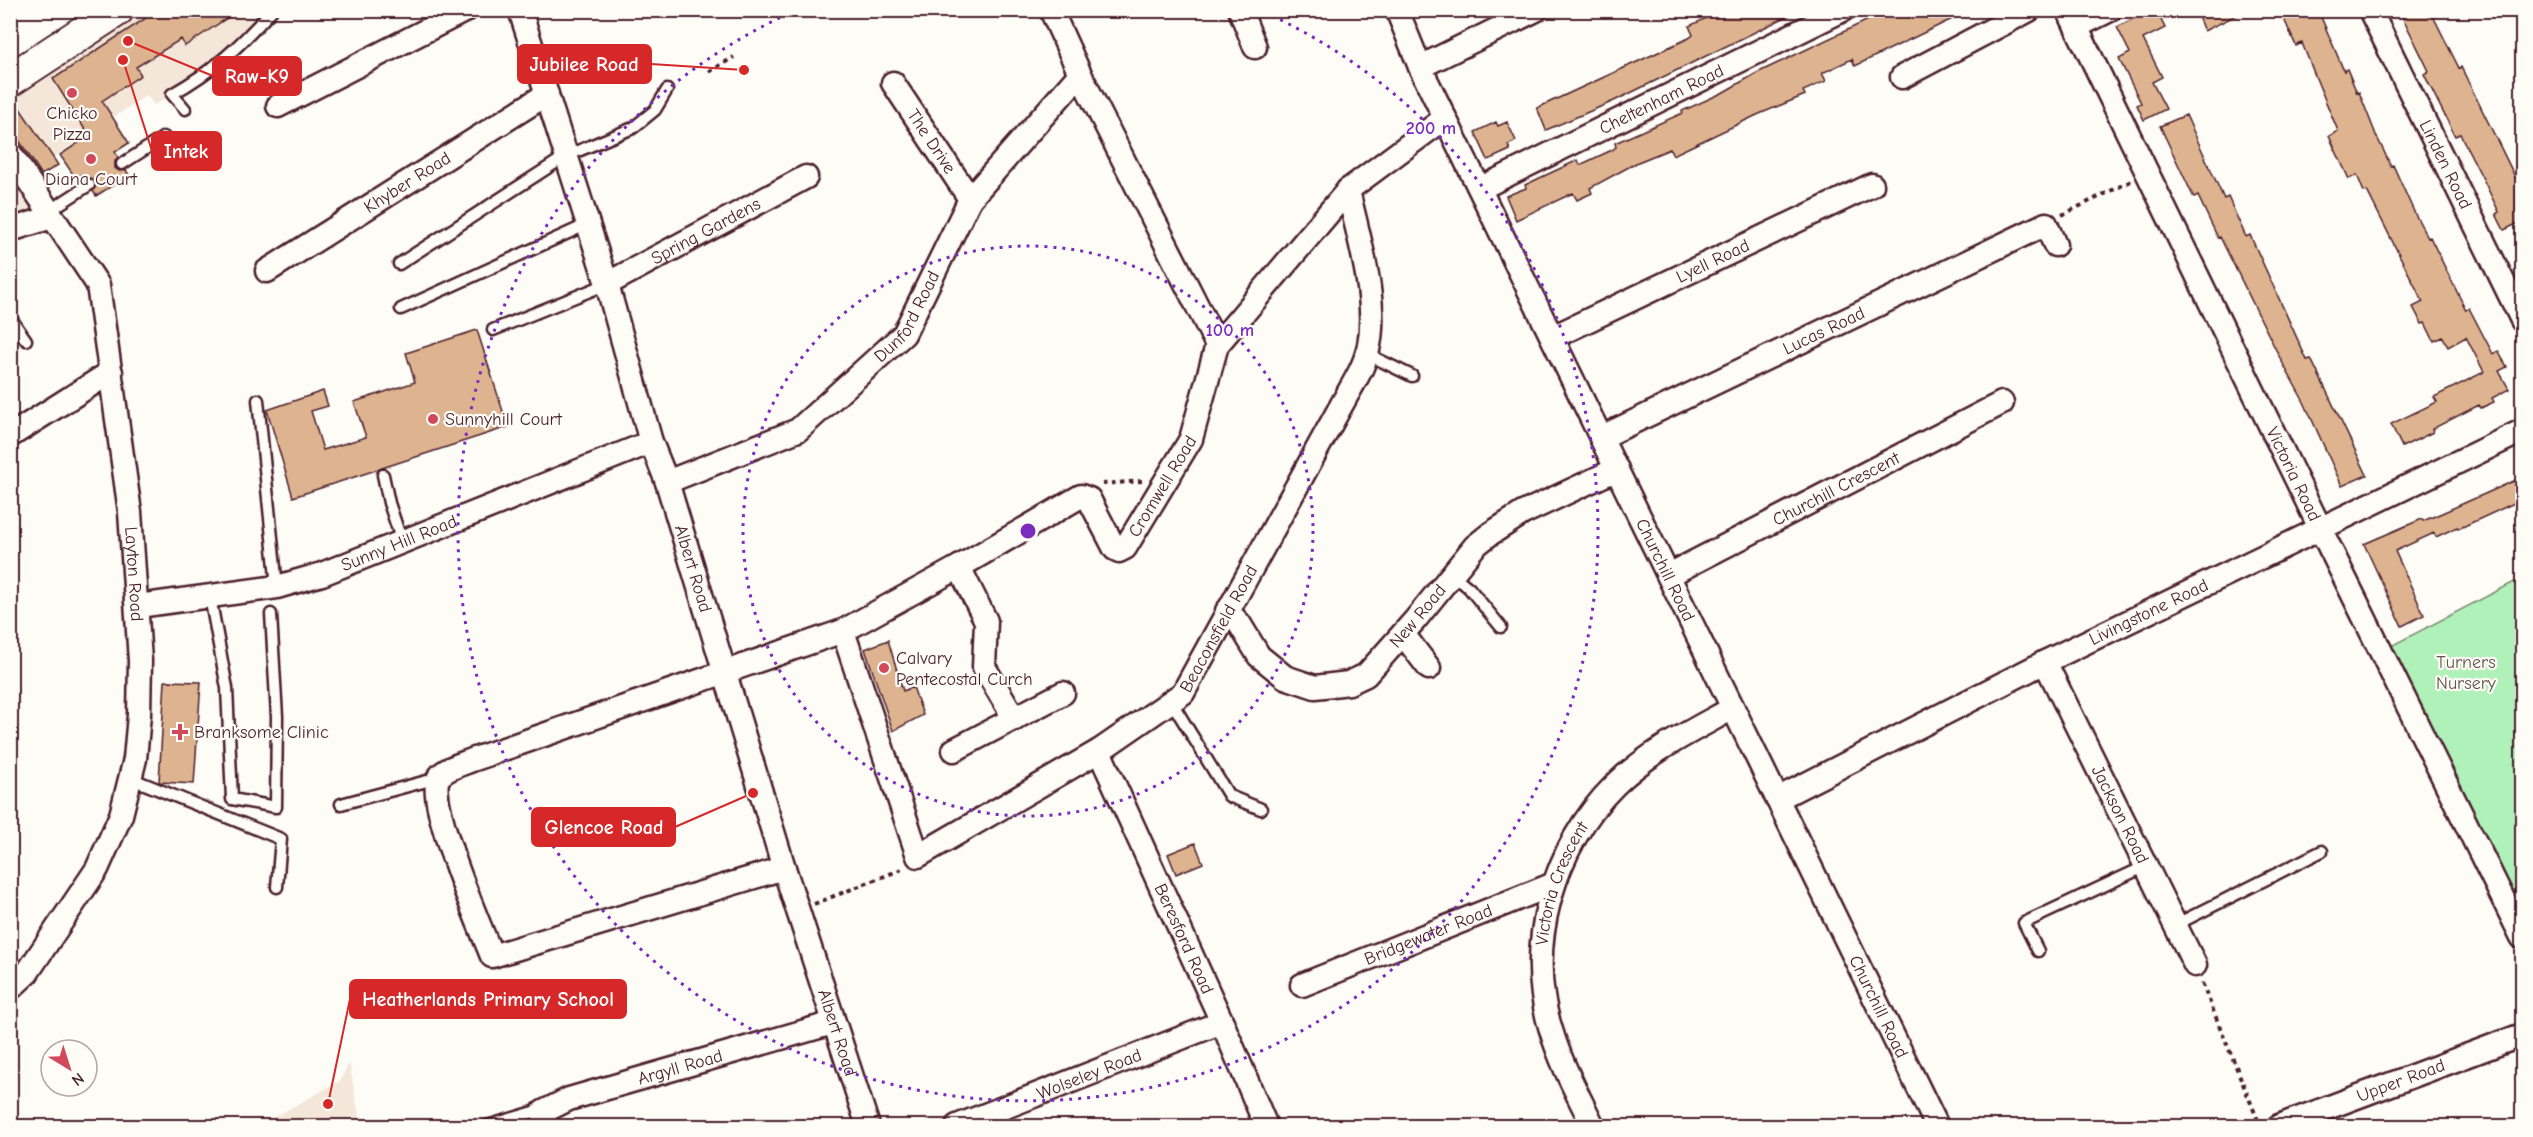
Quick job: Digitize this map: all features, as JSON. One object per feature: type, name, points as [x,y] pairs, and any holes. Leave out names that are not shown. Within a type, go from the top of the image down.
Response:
[{"type":"main road","points":[[10,80],[117,10]]},
{"type":"street","points":[[278,106],[466,10]]},
{"type":"street","name":"Albert Road","points":[[520,10],[607,284],[651,442],[667,482],[797,910],[868,1126]]},
{"type":"street","points":[[1052,10],[1080,74],[1217,345]]},
{"type":"street","points":[[1240,10],[1255,47]]},
{"type":"street","name":"Churchill Road","points":[[1397,10],[1420,67],[1481,188],[1936,1126]]},
{"type":"street","points":[[1420,67],[1536,10]]},
{"type":"street","name":"Cheltenham Road","points":[[1481,188],[1843,10]]},
{"type":"street","points":[[1902,77],[2029,10]]},
{"type":"street","points":[[2072,19],[2110,10]]},
{"type":"street","name":"Linden Road","points":[[2370,10],[2523,320]]},
{"type":"street","name":"Victoria Road","points":[[2072,19],[2320,528],[2523,937]]},
{"type":"street","name":"Dunford Road","points":[[667,482],[798,430],[904,334],[970,199],[1080,74]]},
{"type":"street","name":"The Drive","points":[[894,83],[970,199]]},
{"type":"street","name":"Khyber Road","points":[[267,271],[547,94]]},
{"type":"street","name":"Cromwell Road","points":[[1085,496],[1097,512],[1110,543],[1119,552],[1125,548],[1191,439],[1217,345],[1348,190],[1445,118]]},
{"type":"street","name":"Layton Road","points":[[10,153],[98,285],[130,512],[140,661],[139,715],[130,778],[121,815],[97,869],[27,973],[10,989]]},
{"type":"street","name":"Spring Gardens","points":[[607,284],[806,177]]},
{"type":"street","name":"Lyell Road","points":[[1553,337],[1872,185]]},
{"type":"street","name":"Beaconsfield Road","points":[[843,631],[918,856],[1099,752],[1183,693],[1347,395],[1367,354],[1371,329],[1368,282],[1348,190]]},
{"type":"street","points":[[10,230],[51,214]]},
{"type":"street","points":[[2046,224],[2055,245]]},
{"type":"street","name":"Lucas Road","points":[[1602,437],[2046,224]]},
{"type":"street","points":[[10,436],[111,372]]},
{"type":"street","name":"Churchill Crescent","points":[[1669,576],[2002,403]]},
{"type":"street","name":"Livingstone Road","points":[[1777,799],[2045,662],[2523,431]]},
{"type":"street","name":"Sunny Hill Road","points":[[138,606],[277,587],[322,574],[651,442]]},
{"type":"street","name":"New Road","points":[[1227,611],[1264,662],[1285,677],[1315,687],[1338,686],[1366,675],[1403,634],[1475,546],[1490,534],[1523,513],[1617,469]]},
{"type":"street","points":[[784,868],[492,956],[445,835],[436,788],[438,778],[445,771],[472,760],[843,631],[1081,496],[1085,496]]},
{"type":"street","points":[[959,567],[986,621],[984,667],[1015,719]]},
{"type":"street","points":[[1403,634],[1430,668]]},
{"type":"street","name":"Jackson Road","points":[[2045,662],[2195,965]]},
{"type":"street","points":[[954,750],[1063,693]]},
{"type":"street","name":"Victoria Crescent","points":[[1593,1126],[1562,1060],[1550,1029],[1545,1005],[1542,981],[1543,932],[1554,884],[1563,861],[1586,820],[1616,784],[1656,753],[1733,708]]},
{"type":"street","name":"Beresford Road","points":[[1099,752],[1222,1022],[1266,1126]]},
{"type":"street","name":"Bridgewater Road","points":[[1302,985],[1554,884]]},
{"type":"street","name":"Wolseley Road","points":[[957,1126],[1222,1022]]},
{"type":"street","name":"Argyll Road","points":[[544,1119],[569,1100],[833,1023]]},
{"type":"street","name":"Upper Road","points":[[2279,1126],[2523,1035]]},
{"type":"lane","points":[[184,109],[172,94],[204,76],[272,10]]},
{"type":"lane","points":[[399,264],[566,156],[633,128],[656,110],[667,90]]},
{"type":"lane","points":[[122,164],[164,137]]},
{"type":"lane","points":[[51,214],[89,185]]},
{"type":"lane","points":[[401,309],[588,224]]},
{"type":"lane","points":[[493,330],[607,284]]},
{"type":"lane","points":[[10,317],[26,340]]},
{"type":"lane","points":[[1367,354],[1412,376]]},
{"type":"lane","points":[[258,400],[277,587]]},
{"type":"lane","points":[[383,475],[388,503],[402,542]]},
{"type":"lane","points":[[1452,574],[1469,588],[1501,627]]},
{"type":"lane","points":[[210,597],[227,688],[232,799],[276,807],[277,717],[271,614]]},
{"type":"lane","points":[[1171,701],[1229,796],[1261,810]]},
{"type":"lane","points":[[130,778],[281,839],[277,887]]},
{"type":"lane","points":[[341,804],[438,778]]},
{"type":"lane","points":[[2175,925],[2322,851]]},
{"type":"lane","points":[[2038,951],[2024,923],[2146,866]]},
{"type":"lane","points":[[487,1126],[534,1112],[544,1119]]},
{"type":"path","points":[[709,72],[734,57]]},
{"type":"path","points":[[2046,224],[2147,173]]},
{"type":"path","points":[[1085,496],[1094,486],[1109,483],[1166,481]]},
{"type":"path","points":[[797,910],[880,880]]},
{"type":"path","points":[[2195,965],[2261,1126]]},
{"type":"shaded area","points":[[117,11],[272,11],[253,31],[172,94],[154,105],[147,95],[53,157],[58,165],[30,183],[52,217],[11,230],[11,80]]},
{"type":"shaded area","points":[[349,1063],[361,1126],[258,1126],[340,1081]]},
{"type":"green space","name":"Turners Nursery","points":[[2522,578],[2522,923],[2391,646]]},
{"type":"building","points":[[158,10],[239,10],[185,46],[181,39],[136,67],[141,75],[102,101],[129,143],[115,152],[118,157],[115,161],[115,168],[119,171],[126,170],[129,175],[96,196],[93,191],[96,185],[95,180],[85,179],[82,174],[76,179],[60,155],[89,136],[53,79]]},
{"type":"building","points":[[1724,10],[1800,10],[1614,101],[1546,130],[1537,108],[1689,38],[1693,35],[1689,26]]},
{"type":"building","points":[[1889,10],[1971,10],[1855,66],[1852,59],[1822,73],[1826,81],[1803,91],[1805,95],[1673,155],[1670,149],[1638,162],[1590,188],[1592,193],[1577,200],[1573,193],[1516,220],[1506,196],[1526,188],[1525,185],[1578,160],[1580,165],[1612,150],[1616,147],[1615,143],[1683,113],[1682,111],[1722,93],[1757,73]]},
{"type":"building","points":[[2150,10],[2156,10],[2165,28],[2143,39],[2162,77],[2152,82],[2166,109],[2144,120],[2137,105],[2141,103],[2119,59],[2130,53],[2117,27]]},
{"type":"building","points":[[2195,10],[2247,10],[2204,31]]},
{"type":"building","points":[[2280,10],[2318,10],[2344,71],[2347,69],[2357,93],[2359,92],[2376,135],[2391,166],[2393,165],[2415,214],[2428,238],[2430,237],[2466,310],[2469,308],[2493,354],[2498,351],[2507,367],[2499,371],[2509,389],[2492,398],[2494,402],[2481,408],[2479,405],[2402,447],[2391,424],[2437,402],[2434,397],[2484,372],[2466,337],[2448,347],[2443,337],[2434,341],[2425,323],[2422,324],[2413,307],[2423,302],[2367,191],[2364,192],[2357,175],[2349,179],[2329,136],[2338,131],[2302,43],[2296,46]]},
{"type":"building","points":[[2399,10],[2430,10],[2459,68],[2461,67],[2523,193],[2523,221],[2504,230],[2496,214],[2499,212],[2460,134],[2455,136],[2424,74],[2429,71]]},
{"type":"building","points":[[10,98],[13,98],[58,165],[42,175],[10,127]]},
{"type":"building","points":[[2186,115],[2224,199],[2228,197],[2246,237],[2250,235],[2307,360],[2311,359],[2367,475],[2342,486],[2304,402],[2220,237],[2218,238],[2198,196],[2194,198],[2160,126]]},
{"type":"building","points":[[1496,122],[1498,126],[1507,122],[1516,141],[1508,145],[1510,150],[1488,160],[1475,132]]},
{"type":"building","name":"Sunnyhill Court","points":[[477,330],[508,427],[293,497],[267,410],[323,391],[328,406],[311,411],[323,450],[366,437],[354,402],[415,382],[406,353]]},
{"type":"building","points":[[2516,480],[2523,493],[2523,499],[2458,529],[2457,527],[2436,537],[2434,533],[2395,551],[2424,615],[2402,626],[2364,544]]},
{"type":"building","name":"Calvary Pentecostal Curch","points":[[888,640],[903,691],[913,687],[923,715],[893,731],[865,649]]},
{"type":"building","name":"Branksome Clinic","points":[[165,681],[201,682],[194,784],[159,782]]},
{"type":"building","points":[[1195,843],[1203,863],[1176,874],[1168,854]]},
{"type":"place","name":"Raw-K9","points":[[128,41]]},
{"type":"place","name":"Intek","points":[[123,60]]},
{"type":"place","name":"Jubilee Road","points":[[744,70]]},
{"type":"place","name":"Chicko Pizza","points":[[72,93]]},
{"type":"place","name":"Diana Court","points":[[91,159]]},
{"type":"place","name":"Sunnyhill Court","points":[[433,419]]},
{"type":"place","name":"Calvary Pentecostal Curch","points":[[884,668]]},
{"type":"place","name":"Branksome Clinic","points":[[180,732]]},
{"type":"place","name":"Glencoe Road","points":[[753,793]]},
{"type":"place","name":"Heatherlands Primary School","points":[[328,1104]]}]
